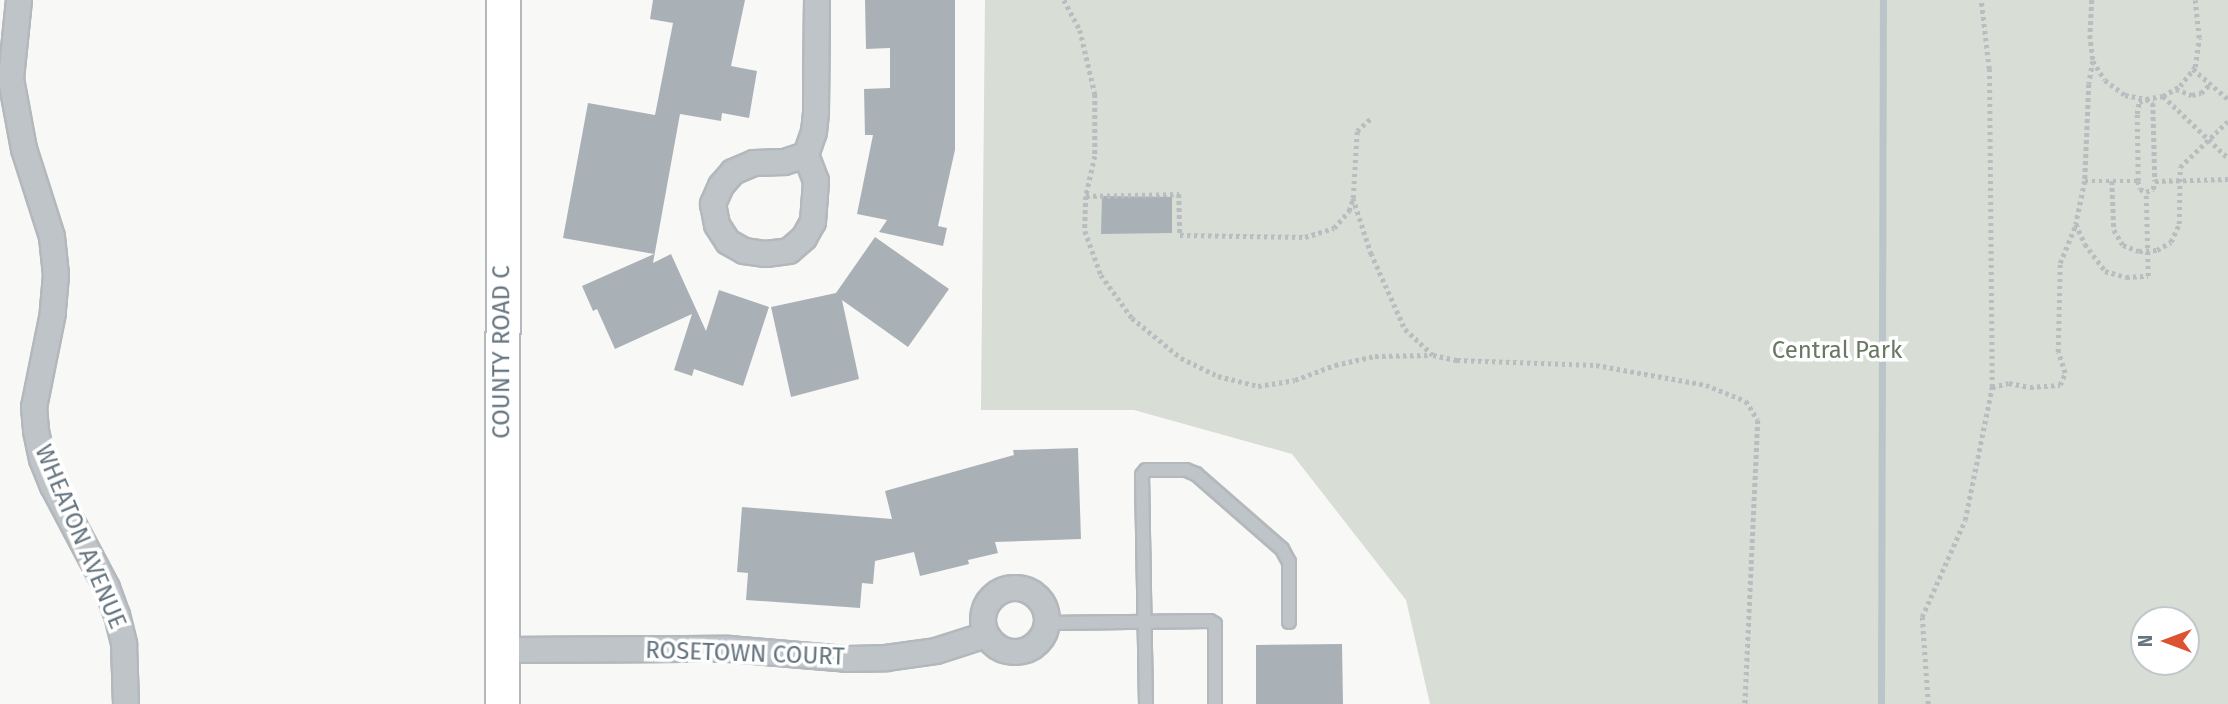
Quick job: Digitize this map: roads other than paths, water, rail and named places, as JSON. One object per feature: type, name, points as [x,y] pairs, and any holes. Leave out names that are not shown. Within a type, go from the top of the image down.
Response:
[{"type":"main road","name":"COUNTY ROAD C","points":[[502,704],[503,0]]},
{"type":"street","name":"WHEATON AVENUE","points":[[19,0],[11,79],[24,149],[52,237],[56,275],[53,313],[34,407],[36,431],[42,459],[53,486],[107,588],[117,615],[124,644],[126,704]]},
{"type":"street","points":[[806,155],[784,162],[754,163],[733,172],[721,186],[713,204],[717,225],[728,242],[744,251],[766,254],[789,251],[804,238],[813,222],[816,181],[806,155],[814,132],[816,111],[817,0]]},
{"type":"street","points":[[1018,588],[1031,592],[1046,611],[1047,623],[1039,643],[1018,653],[996,647],[986,635],[983,618],[985,607],[994,595],[1005,589],[1018,588]]},
{"type":"street","name":"ROSETOWN COURT","points":[[502,650],[729,649],[847,659],[886,658],[936,651],[986,635]]},
{"type":"lane","points":[[1146,704],[1142,475],[1146,470],[1186,470],[1196,474],[1282,549],[1289,562],[1289,622]]},
{"type":"lane","points":[[1047,623],[1210,621],[1215,624],[1215,704]]},
{"type":"waterway","points":[[1881,704],[1883,0]]},
{"type":"park label","name":"Central Park","points":[[1837,351]]}]
